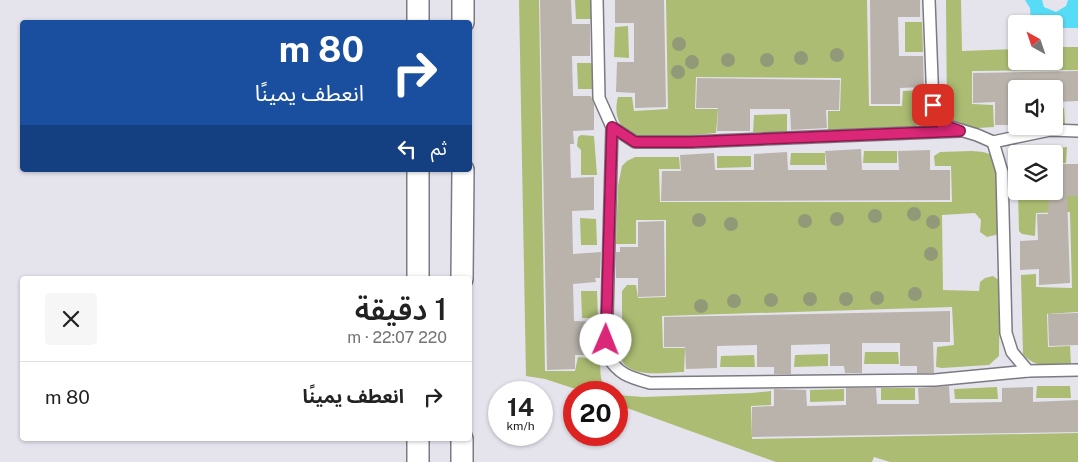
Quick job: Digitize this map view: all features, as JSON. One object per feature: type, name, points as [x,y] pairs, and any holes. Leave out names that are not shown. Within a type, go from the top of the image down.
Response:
[{"type":"street","points":[[418,0],[418,20]]},
{"type":"street","points":[[463,0],[463,20]]},
{"type":"street","points":[[418,172],[418,276]]},
{"type":"street","points":[[462,172],[462,276]]},
{"type":"street","points":[[418,441],[418,462]]},
{"type":"street","points":[[462,441],[462,462]]},
{"type":"lane","points":[[598,0],[599,98],[612,127],[606,354],[612,365],[628,378],[650,383],[935,380],[1028,370],[1078,370]]},
{"type":"lane","points":[[929,0],[933,105],[941,124],[993,142],[1050,130],[1078,130]]},
{"type":"lane","points":[[612,127],[635,142],[691,142],[960,131]]},
{"type":"lane","points":[[993,142],[1002,172],[1006,333],[1012,352],[1028,370]]},
{"type":"green space","points":[[519,0],[539,0],[545,371],[575,371],[578,357],[596,359],[600,362],[602,381],[563,381],[563,385],[545,379],[526,376]]},
{"type":"green space","points":[[575,0],[591,0],[592,19],[576,19]]},
{"type":"green space","points":[[666,0],[867,0],[869,106],[902,106],[903,91],[926,90],[927,107],[925,116],[913,128],[828,131],[828,111],[840,111],[841,78],[696,77],[695,109],[718,109],[716,133],[672,137],[648,137],[631,134],[626,131],[618,118],[616,108],[618,97],[632,97],[634,111],[668,109]]},
{"type":"green space","points":[[946,0],[961,0],[962,51],[1008,49],[1008,70],[1063,70],[1063,47],[1078,47],[1078,70],[972,71],[972,104],[993,105],[994,127],[962,129],[947,117]]},
{"type":"green space","points":[[905,22],[922,22],[923,52],[905,52]]},
{"type":"green space","points":[[628,26],[629,58],[614,57],[615,27]]},
{"type":"green space","points":[[577,63],[594,63],[594,89],[578,89]]},
{"type":"green space","points":[[1063,108],[1065,124],[1063,124]]},
{"type":"green space","points":[[787,114],[787,132],[753,132],[754,115]]},
{"type":"green space","points":[[581,135],[594,136],[597,175],[581,175],[581,150],[577,146],[578,137]]},
{"type":"green space","points":[[1063,147],[1067,147],[1066,163],[1063,163]]},
{"type":"green space","points":[[864,151],[897,151],[897,163],[863,163]]},
{"type":"green space","points":[[972,151],[989,154],[994,158],[996,164],[999,194],[999,234],[987,237],[980,232],[981,220],[975,213],[942,215],[943,290],[979,291],[980,282],[985,278],[993,276],[1000,281],[999,356],[989,365],[936,367],[937,347],[954,345],[952,307],[662,316],[663,348],[685,348],[684,372],[642,372],[627,367],[622,361],[622,291],[627,285],[636,285],[638,298],[666,297],[666,220],[636,220],[636,244],[616,244],[618,186],[622,166],[627,161],[635,157],[679,157],[680,169],[659,169],[660,202],[952,202],[951,166],[935,166],[934,156],[940,152]]},
{"type":"green space","points":[[791,153],[825,153],[825,165],[790,165]]},
{"type":"green space","points":[[717,156],[751,156],[751,167],[717,168]]},
{"type":"green space","points":[[1063,196],[1078,196],[1078,312],[1047,314],[1048,347],[1070,346],[1071,364],[1039,364],[1028,359],[1023,354],[1021,275],[1036,274],[1036,287],[1072,288],[1070,212],[1036,213],[1035,236],[1022,234],[1019,231],[1018,200],[1063,200]]},
{"type":"green space","points":[[580,218],[596,219],[597,245],[581,245]]},
{"type":"green space","points":[[581,291],[597,291],[598,318],[582,318]]},
{"type":"green space","points":[[865,352],[898,352],[899,364],[864,364]]},
{"type":"green space","points":[[828,354],[828,366],[794,367],[795,355]]},
{"type":"green space","points":[[754,355],[755,367],[720,367],[721,356]]},
{"type":"green space","points":[[1037,386],[1070,386],[1071,398],[1036,398]]},
{"type":"green space","points":[[997,387],[998,399],[955,399],[954,389]]},
{"type":"green space","points":[[881,388],[915,388],[915,400],[881,400]]},
{"type":"green space","points":[[844,389],[844,401],[810,402],[810,390]]},
{"type":"green space","points":[[771,391],[771,405],[751,406],[752,439],[1078,433],[1078,462],[890,462],[874,457],[872,462],[776,462],[628,408],[628,396],[644,397]]},
{"type":"water","points":[[1025,0],[1042,0],[1044,7],[1056,12],[1066,6],[1068,0],[1078,0],[1078,28],[1063,28],[1063,15],[1030,15],[1030,8]]},
{"type":"building","points":[[540,0],[571,0],[572,24],[590,24],[590,56],[572,56],[573,96],[591,96],[594,104],[594,130],[573,131],[574,144],[570,144],[571,178],[594,177],[594,210],[572,211],[573,254],[601,252],[600,278],[595,278],[596,282],[573,284],[574,321],[598,322],[598,355],[575,355],[575,369],[547,370]]},
{"type":"building","points":[[615,0],[664,0],[666,107],[635,108],[635,93],[616,92],[617,62],[634,62],[634,23],[615,23]]},
{"type":"building","points":[[870,0],[920,0],[920,17],[898,17],[899,56],[923,56],[924,87],[900,88],[900,104],[871,104]]},
{"type":"building","points":[[1078,71],[1078,101],[1063,102],[1063,80],[1008,80],[1008,125],[995,125],[995,102],[973,103],[973,73]]},
{"type":"building","points":[[697,78],[840,80],[839,110],[826,110],[827,128],[791,130],[790,109],[750,109],[750,131],[717,131],[718,108],[696,108]]},
{"type":"building","points":[[861,149],[862,170],[899,170],[898,151],[930,150],[930,170],[950,170],[950,200],[661,201],[662,171],[681,171],[680,155],[714,153],[715,170],[754,170],[754,154],[787,152],[788,170],[827,170],[825,151]]},
{"type":"building","points":[[1063,164],[1078,164],[1078,196],[1067,196],[1070,283],[1039,285],[1039,269],[1020,270],[1020,241],[1038,240],[1037,214],[1048,214],[1049,200],[1063,200]]},
{"type":"building","points":[[664,221],[665,296],[638,297],[638,278],[616,278],[616,252],[620,252],[620,247],[638,247],[638,222]]},
{"type":"building","points":[[950,311],[950,342],[933,342],[934,373],[917,373],[917,366],[900,366],[900,343],[862,343],[862,373],[845,373],[844,366],[830,366],[830,344],[791,345],[791,374],[774,374],[774,367],[757,367],[757,345],[717,346],[717,368],[686,369],[685,347],[664,347],[664,317]]},
{"type":"building","points":[[1078,313],[1078,345],[1049,346],[1048,314]]},
{"type":"building","points":[[949,386],[950,403],[1002,402],[1002,388],[1033,387],[1033,402],[1078,400],[1078,432],[752,437],[752,407],[774,406],[774,389],[806,390],[807,406],[846,405],[846,388],[876,388],[877,404],[919,404],[918,388]]},
{"type":"route","points":[[606,340],[612,127],[635,142],[691,142],[960,131],[941,124],[933,105]]}]
